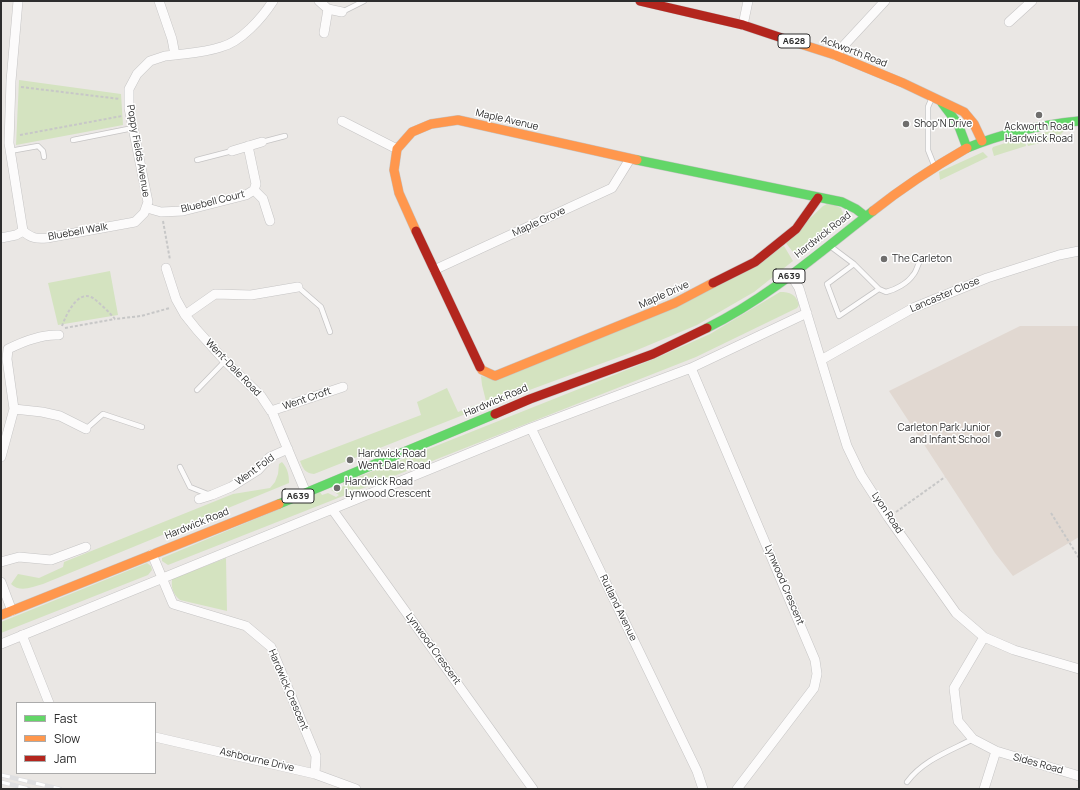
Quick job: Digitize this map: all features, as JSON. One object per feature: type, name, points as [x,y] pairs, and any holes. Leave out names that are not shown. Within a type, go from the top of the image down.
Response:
[{"type":"main road","name":"Ackworth Road","points":[[640,1],[744,25],[835,55],[903,83],[964,112],[974,124],[982,141]]},
{"type":"main road","name":"Ackworth Road","points":[[941,102],[954,117],[960,127],[967,148]]},
{"type":"main road","name":"Maple Avenue","points":[[397,149],[412,132],[431,124],[458,120],[630,159],[842,202],[850,205],[865,216]]},
{"type":"main road","name":"A639","points":[[967,148],[998,135],[1038,125],[1079,121]]},
{"type":"main road","name":"Hardwick Road","points":[[1,615],[306,493],[530,399],[653,354],[681,341],[713,325],[751,303],[791,275],[894,194],[935,166],[967,148]]},
{"type":"main road","points":[[397,149],[394,170],[398,193],[434,270]]},
{"type":"main road","name":"Maple Drive","points":[[434,270],[482,370],[495,376],[675,303],[755,262],[796,229],[818,198]]},
{"type":"street","points":[[1,238],[16,235],[23,231],[9,136],[11,86],[18,1]]},
{"type":"street","points":[[158,1],[175,55]]},
{"type":"street","name":"Poppy Fields Avenue","points":[[135,222],[144,213],[148,202],[130,114],[129,89],[137,74],[150,61],[165,56],[223,47],[244,34],[265,13],[273,1]]},
{"type":"street","points":[[319,1],[328,9],[342,12]]},
{"type":"street","points":[[744,25],[748,1]]},
{"type":"street","points":[[835,55],[885,1]]},
{"type":"street","points":[[1009,22],[1032,1]]},
{"type":"street","points":[[324,34],[328,9]]},
{"type":"street","points":[[342,121],[397,149]]},
{"type":"street","points":[[232,151],[262,142]]},
{"type":"street","name":"Bluebell Court","points":[[147,208],[161,212],[183,211],[246,195],[254,190],[256,184],[248,146]]},
{"type":"street","name":"Maple Grove","points":[[434,270],[612,188],[630,159]]},
{"type":"street","name":"Bluebell Court","points":[[254,190],[263,199],[270,221]]},
{"type":"street","name":"Bluebell Walk","points":[[23,231],[30,237],[37,239],[135,222]]},
{"type":"street","name":"Lancaster Close","points":[[821,360],[912,308],[987,278],[1079,251]]},
{"type":"street","name":"Went-Dale Road","points":[[166,268],[179,305],[185,315],[225,361],[261,396],[271,411],[306,493]]},
{"type":"street","name":"Lyon Road","points":[[791,275],[799,288],[847,446],[861,475],[888,517],[956,613],[984,637],[1014,650],[1079,669]]},
{"type":"street","points":[[185,315],[215,294],[251,295],[298,287]]},
{"type":"street","points":[[1,644],[531,428],[691,368],[807,314]]},
{"type":"street","points":[[1,457],[2,445],[14,409],[6,348],[49,334],[59,334]]},
{"type":"street","name":"Lynwood Crescent","points":[[691,368],[815,660],[817,674],[814,688],[736,789]]},
{"type":"street","name":"Went Croft","points":[[271,411],[343,387]]},
{"type":"street","points":[[14,409],[42,412],[60,416],[86,429]]},
{"type":"street","name":"Rutland Avenue","points":[[531,428],[699,777],[703,789]]},
{"type":"street","name":"Went Fold","points":[[199,499],[231,487],[258,470],[270,457],[288,449]]},
{"type":"street","name":"Lynwood Crescent","points":[[332,508],[534,789]]},
{"type":"street","points":[[1,562],[19,557],[51,560],[86,546]]},
{"type":"street","name":"Hardwick Crescent","points":[[152,554],[173,604],[246,626],[271,647],[316,756],[315,774]]},
{"type":"street","points":[[1,582],[12,611]]},
{"type":"street","points":[[22,636],[49,702]]},
{"type":"street","name":"Sides Road","points":[[984,637],[954,688],[958,721],[973,739],[996,751],[1079,776]]},
{"type":"street","name":"Ashbourne Drive","points":[[156,737],[315,774],[356,789]]},
{"type":"street","points":[[984,789],[996,751]]},
{"type":"lane","points":[[342,12],[364,1]]},
{"type":"lane","points":[[932,97],[928,108],[928,150],[935,166]]},
{"type":"lane","points":[[73,140],[133,128]]},
{"type":"lane","points":[[262,142],[285,136]]},
{"type":"lane","points":[[10,151],[38,146],[43,151],[44,156]]},
{"type":"lane","points":[[197,160],[232,151]]},
{"type":"lane","points":[[828,245],[854,264],[879,289],[886,292],[892,291],[913,276],[919,263]]},
{"type":"lane","points":[[854,264],[827,284],[839,316],[879,289]]},
{"type":"lane","points":[[298,287],[321,307],[330,332]]},
{"type":"lane","points":[[197,390],[225,361]]},
{"type":"lane","points":[[86,429],[103,414],[142,427]]},
{"type":"lane","points":[[180,467],[190,486],[212,495]]},
{"type":"lane","points":[[907,782],[913,774],[928,762],[973,739]]},
{"type":"path","points":[[11,86],[129,100]]},
{"type":"path","points":[[9,136],[130,114]]},
{"type":"path","points":[[161,212],[170,260],[166,268]]},
{"type":"path","points":[[115,319],[92,297],[85,296],[77,300],[71,307],[61,329],[108,320],[141,316],[179,305]]},
{"type":"path","points":[[888,517],[945,477]]},
{"type":"path","points":[[1051,513],[1079,558]]},
{"type":"shaded area","name":"Carleton Park Junior and Infant School","points":[[1020,326],[1079,326],[1079,537],[1013,576],[995,553],[889,391]]},
{"type":"green space","points":[[19,80],[121,94],[123,125],[16,145]]},
{"type":"green space","points":[[1063,128],[1064,131],[1056,139],[1028,146],[1025,137]]},
{"type":"green space","points":[[1024,137],[1026,146],[994,156],[992,149],[993,147]]},
{"type":"green space","points":[[983,152],[988,157],[940,180],[939,172]]},
{"type":"green space","points":[[829,203],[841,208],[844,216],[835,228],[797,257],[785,242],[823,206]]},
{"type":"green space","points":[[784,246],[793,261],[754,292],[697,325],[630,353],[486,406],[314,474],[306,472],[302,466],[300,461],[421,415],[417,402],[447,388],[458,412],[486,401],[481,376],[498,380]]},
{"type":"green space","points":[[110,271],[118,315],[58,325],[48,283]]},
{"type":"green space","points":[[780,292],[792,294],[798,301],[799,305],[797,308],[696,357],[168,565],[162,561],[162,558],[320,492],[322,495],[328,493],[336,497],[339,495],[331,490],[344,486],[343,483],[654,359],[710,334]]},
{"type":"green space","points":[[282,462],[288,472],[289,483],[43,584],[22,589],[11,584],[18,574],[39,578],[63,567],[64,562],[233,494],[270,488],[275,482],[279,464]]},
{"type":"green space","points":[[226,558],[227,611],[180,600],[174,593],[172,588],[172,579]]},
{"type":"green space","points":[[147,563],[151,566],[152,570],[148,575],[1,633],[1,622]]},
{"type":"railway","points":[[1,775],[60,789]]},
{"type":"railway","points":[[1,782],[29,789]]},
{"type":"traffic: fast","points":[[942,103],[958,124],[967,148],[1022,130],[1079,121]]},
{"type":"traffic: fast","points":[[637,160],[842,202],[856,209],[865,216]]},
{"type":"traffic: fast","points":[[707,328],[751,303],[772,289],[873,211]]},
{"type":"traffic: fast","points":[[279,504],[495,414]]},
{"type":"traffic: slow","points":[[785,39],[835,55],[903,83],[964,112],[974,124],[982,141]]},
{"type":"traffic: slow","points":[[416,231],[399,193],[394,170],[397,149],[412,132],[431,124],[458,120],[637,160]]},
{"type":"traffic: slow","points":[[873,211],[919,178],[967,148]]},
{"type":"traffic: slow","points":[[480,367],[482,370],[495,376],[675,303],[713,283]]},
{"type":"traffic: slow","points":[[1,615],[279,504]]},
{"type":"traffic: jam","points":[[640,1],[743,25],[785,39]]},
{"type":"traffic: jam","points":[[713,283],[755,262],[796,229],[818,198]]},
{"type":"traffic: jam","points":[[416,231],[480,367]]},
{"type":"traffic: jam","points":[[495,414],[530,399],[653,354],[707,328]]},
{"type":"place","name":"Ackworth Road Hardwick Road","points":[[1039,115]]},
{"type":"place","name":"Shop'N Drive","points":[[906,124]]},
{"type":"place","name":"The Carleton","points":[[884,259]]},
{"type":"place","name":"Carleton Park Junior and Infant School","points":[[998,434]]},
{"type":"place","name":"Hardwick Road Went Dale Road","points":[[350,460]]},
{"type":"place","name":"Hardwick Road Lynwood Crescent","points":[[337,488]]}]
